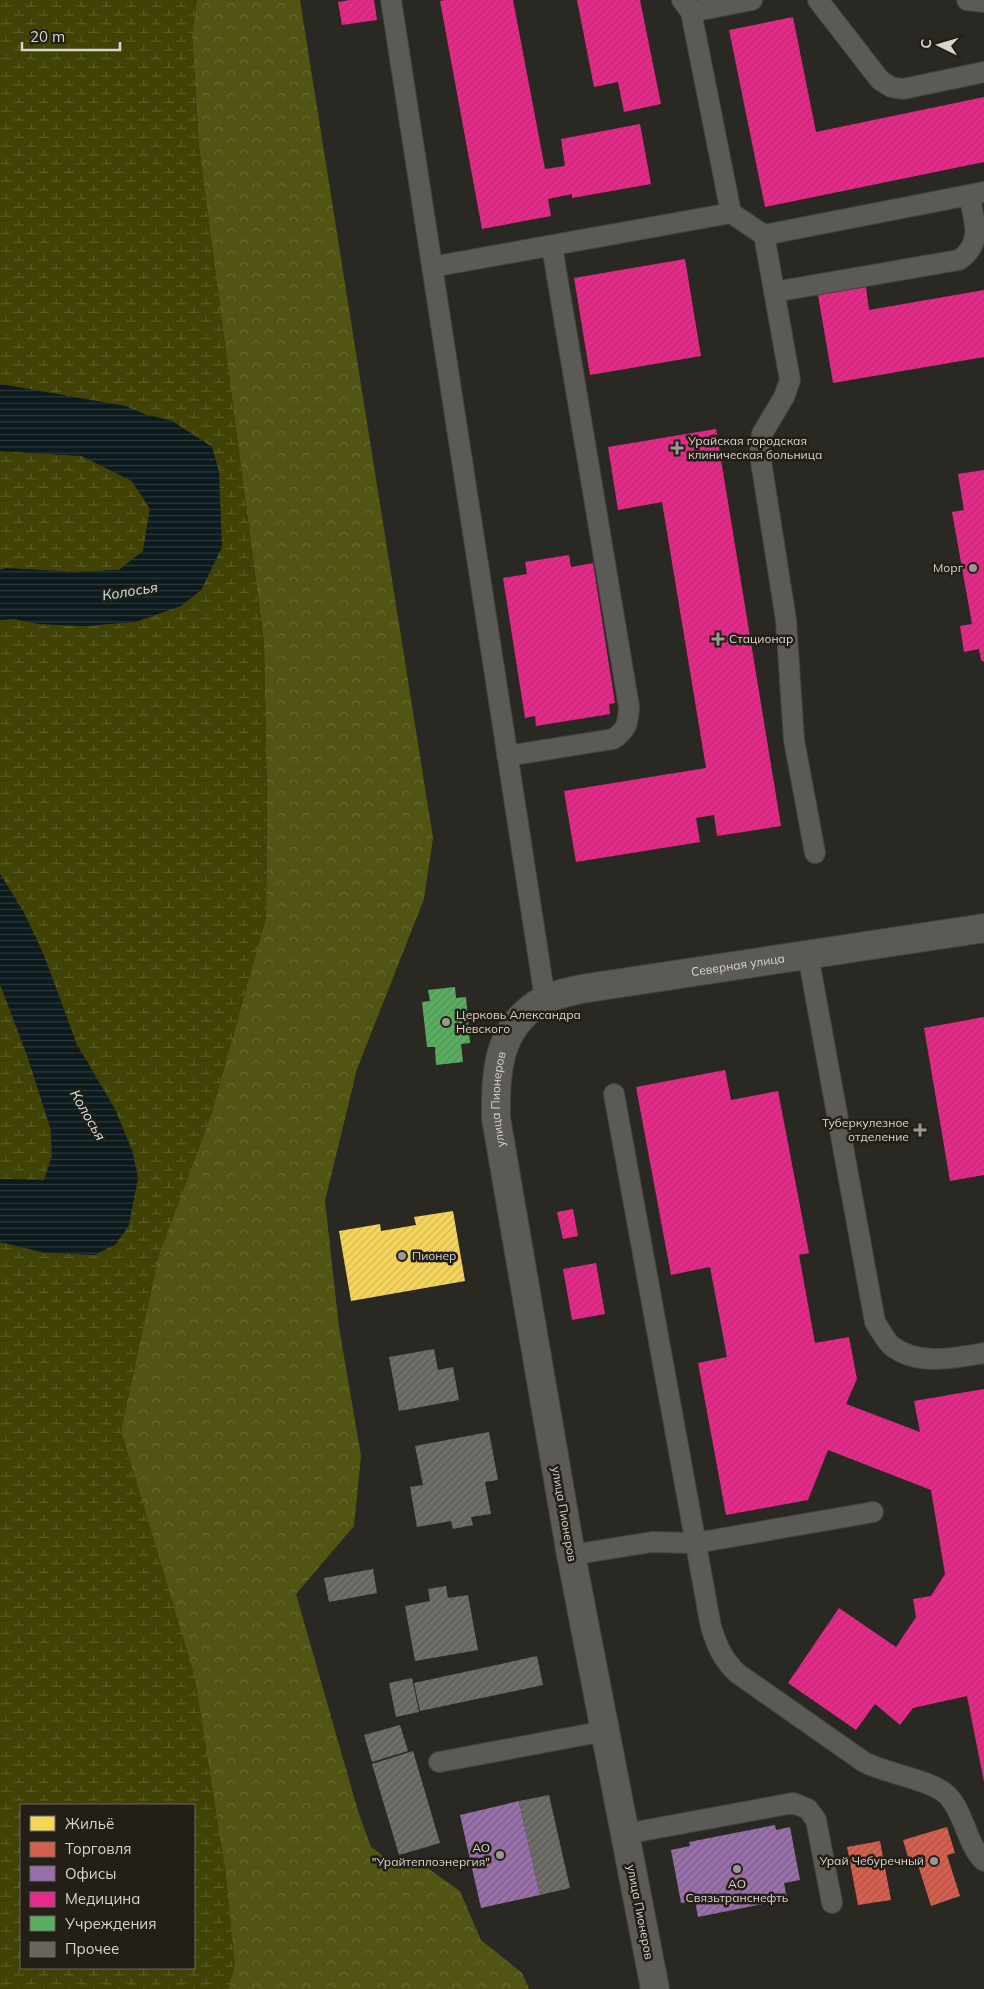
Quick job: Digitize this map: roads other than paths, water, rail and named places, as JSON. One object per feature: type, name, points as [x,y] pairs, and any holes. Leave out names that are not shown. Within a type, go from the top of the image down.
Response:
[{"type":"street","name":"Северная улица","points":[[507,1038],[524,1015],[545,999],[581,988],[984,928]]},
{"type":"street","name":"улица Пионеров","points":[[507,1038],[498,1064],[496,1118],[571,1555],[655,1989]]},
{"type":"lane","points":[[391,0],[545,999]]},
{"type":"lane","points":[[752,0],[686,6],[731,213],[764,235],[976,193],[975,245],[969,254],[959,260],[774,292]]},
{"type":"lane","points":[[818,0],[880,80],[891,87],[903,89],[984,72]]},
{"type":"lane","points":[[967,0],[984,2]]},
{"type":"lane","points":[[432,267],[731,213]]},
{"type":"lane","points":[[764,235],[790,380],[784,397],[762,434],[760,454],[786,620],[794,740],[815,853]]},
{"type":"lane","points":[[507,756],[613,739],[623,732],[628,723],[629,707],[552,246]]},
{"type":"lane","points":[[808,955],[875,1322],[892,1347],[913,1356],[946,1359],[984,1353]]},
{"type":"lane","points":[[614,1094],[711,1627],[716,1645],[726,1663],[737,1673],[864,1762],[878,1770],[941,1790],[956,1807],[979,1856],[984,1861]]},
{"type":"lane","points":[[571,1555],[652,1542],[696,1543],[873,1512]]},
{"type":"lane","points":[[439,1762],[605,1731]]},
{"type":"lane","points":[[624,1834],[793,1803],[808,1809],[816,1820],[832,1903]]},
{"type":"water","name":"Колосья","points":[[0,384],[125,406],[147,415],[172,421],[212,447],[219,471],[222,547],[201,590],[181,606],[135,622],[85,626],[39,624],[14,619],[0,620],[0,570],[6,568],[75,572],[119,570],[143,551],[150,509],[132,481],[82,456],[0,451]]},
{"type":"water","name":"Колосья","points":[[0,874],[23,911],[43,953],[77,1045],[115,1109],[133,1153],[138,1178],[129,1225],[116,1244],[95,1255],[46,1253],[0,1242],[0,1179],[44,1180],[52,1156],[51,1130],[28,1058],[0,984]]},
{"type":"place","name":"Урайская городская клиническая больница","points":[[677,448]]},
{"type":"place","name":"Морг","points":[[973,568]]},
{"type":"place","name":"Стационар","points":[[718,639]]},
{"type":"place","name":"Церковь Александра Невского","points":[[446,1022]]},
{"type":"place","name":"Туберкулезное отделение","points":[[920,1130]]},
{"type":"place","name":"Пионер","points":[[402,1256]]},
{"type":"place","name":"АО \"Урайтеплоэнергия\"","points":[[500,1855]]},
{"type":"place","name":"Урай Чебуречный","points":[[934,1861]]},
{"type":"place","name":"АО Связьтранснефть","points":[[737,1869]]}]
